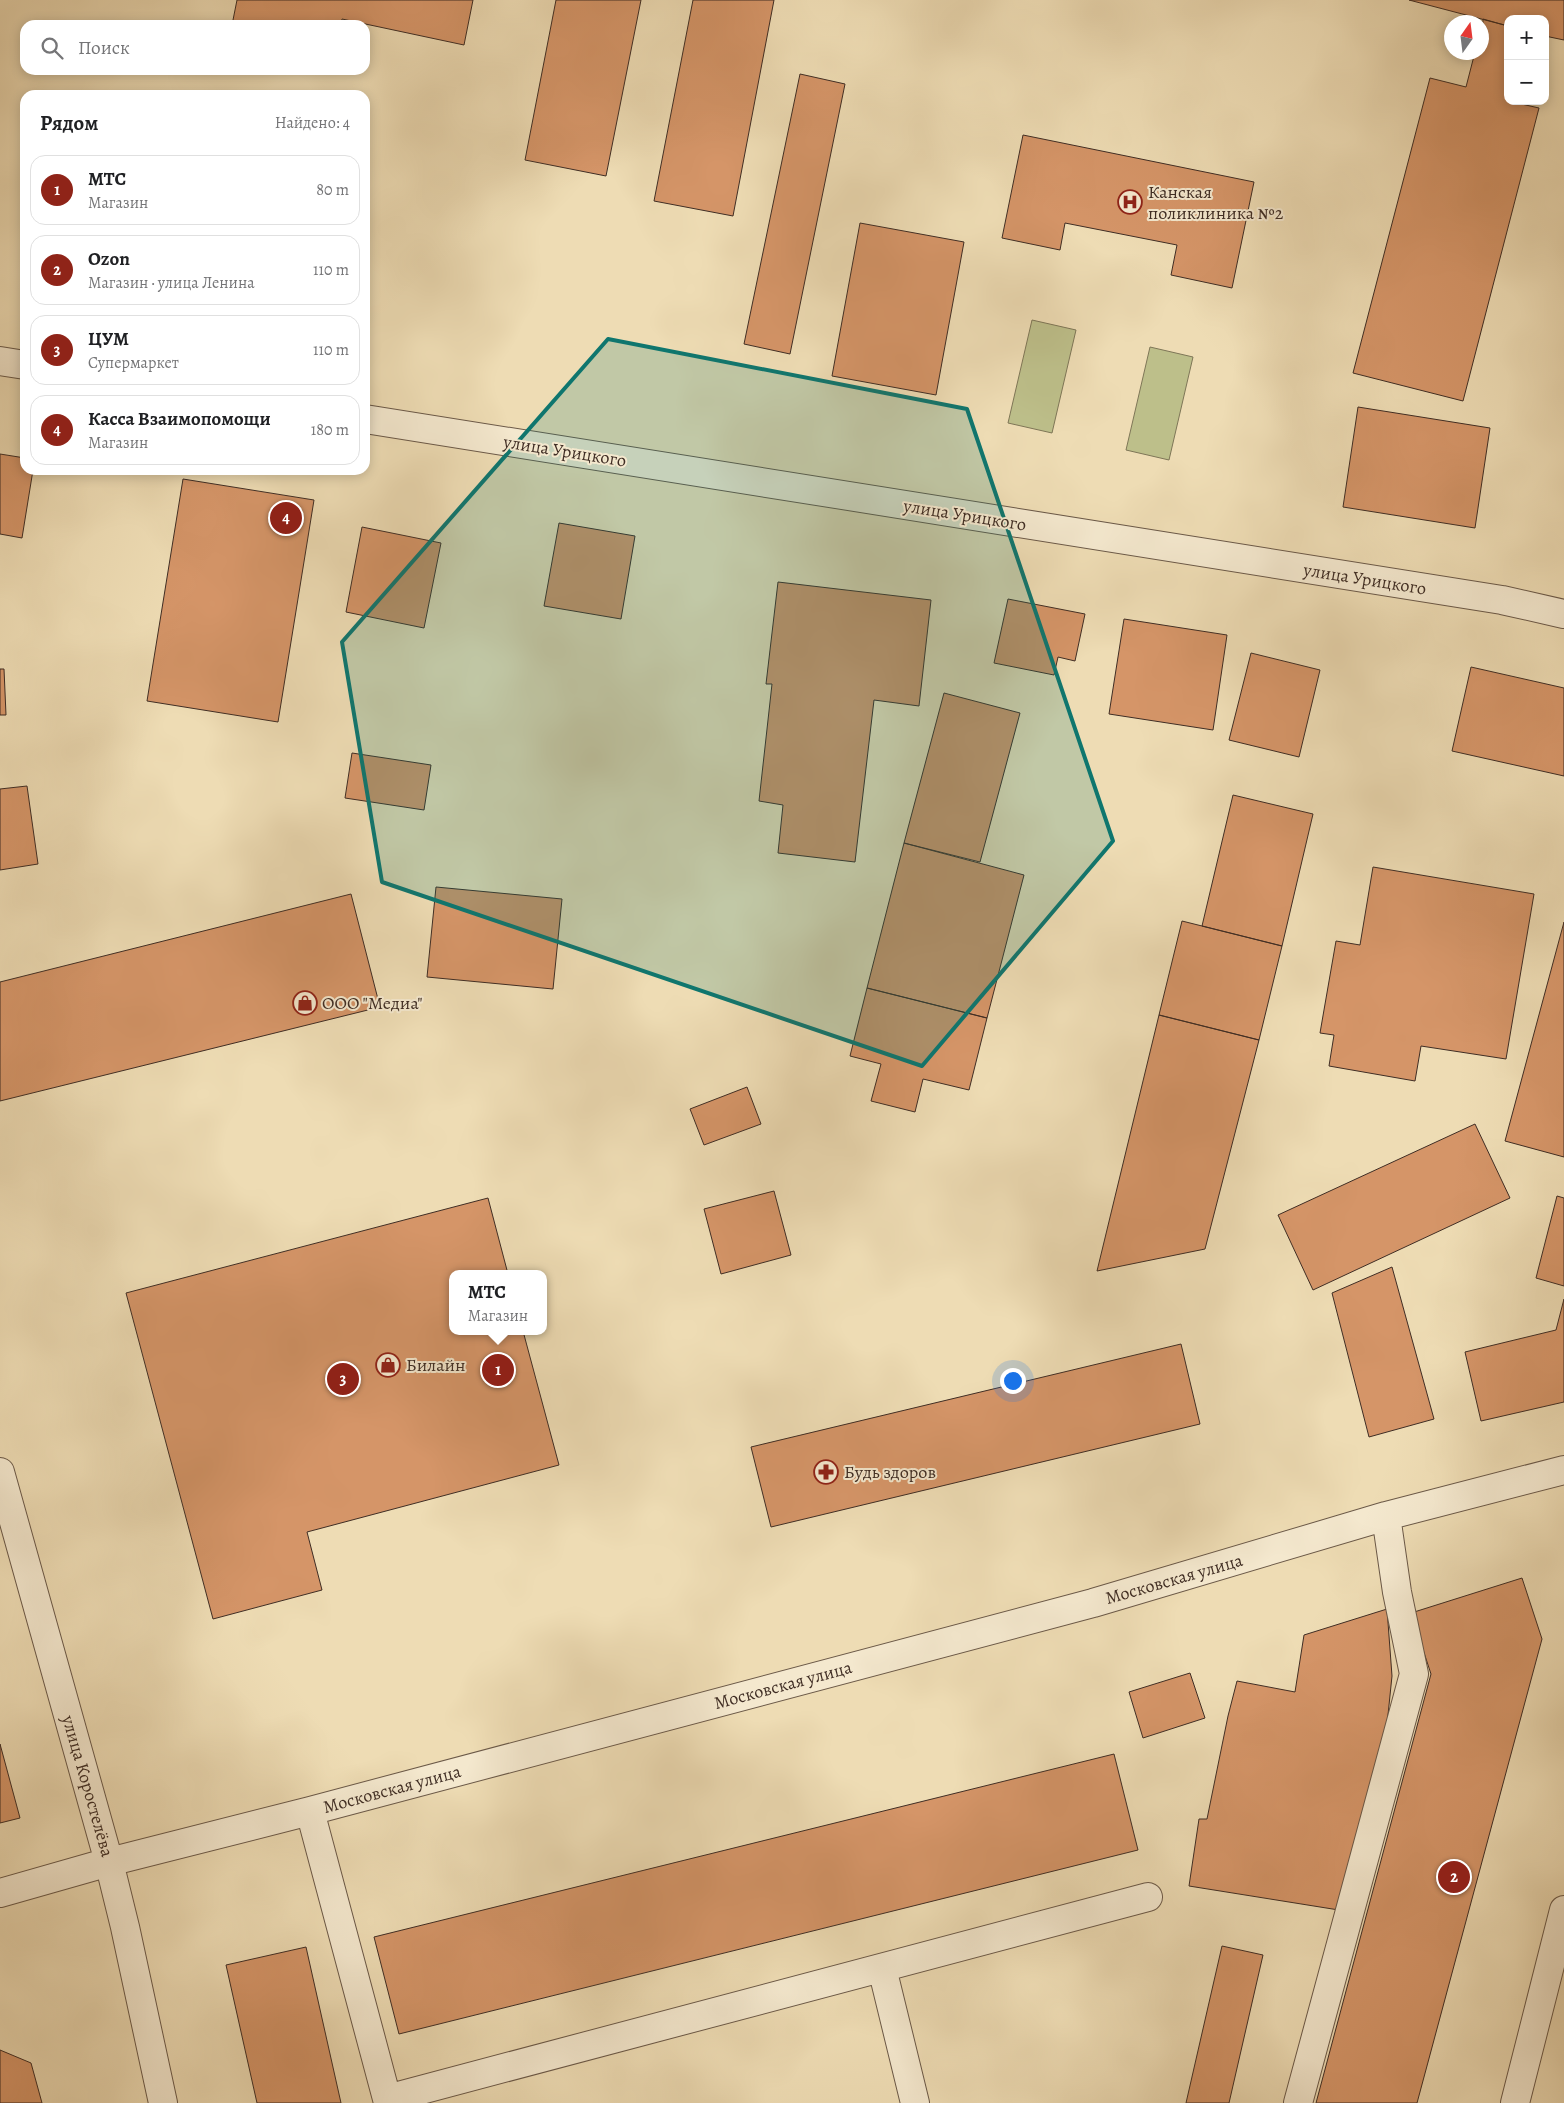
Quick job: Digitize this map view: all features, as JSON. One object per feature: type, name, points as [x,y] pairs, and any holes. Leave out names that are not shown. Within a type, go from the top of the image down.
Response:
[{"type":"street","points":[[0,361],[20,364]]},
{"type":"street","name":"улица Урицкого","points":[[370,420],[1492,599],[1564,614]]},
{"type":"street","name":"Московская улица","points":[[0,1893],[109,1862],[310,1811],[1093,1603],[1386,1516],[1564,1470]]},
{"type":"street","name":"улица Коростелёва","points":[[0,1472],[109,1862],[163,2103]]},
{"type":"street","points":[[1298,2103],[1414,1674],[1397,1592],[1386,1516]]},
{"type":"street","points":[[310,1811],[387,2101],[1148,1897]]},
{"type":"street","points":[[1515,2103],[1564,1910]]},
{"type":"street","points":[[882,1968],[915,2103]]},
{"type":"highlighted area","points":[[608,339],[967,409],[1113,841],[922,1066],[382,882],[342,642]]},
{"type":"green space","points":[[1032,320],[1076,330],[1052,433],[1008,423]]},
{"type":"green space","points":[[1150,347],[1193,357],[1169,460],[1126,450]]},
{"type":"building","points":[[237,0],[473,0],[464,45],[370,25],[370,20],[233,20]]},
{"type":"building","points":[[556,0],[641,0],[606,176],[525,160]]},
{"type":"building","points":[[693,0],[774,0],[733,216],[654,201]]},
{"type":"building","points":[[1409,0],[1564,0],[1564,40],[1549,37],[1549,15],[1504,15],[1504,25],[1489,21],[1489,15],[1466,15]]},
{"type":"building","points":[[1489,21],[1504,25],[1504,105],[1526,105],[1539,108],[1463,401],[1353,373],[1430,78],[1466,87],[1473,60],[1489,60]]},
{"type":"building","points":[[800,74],[845,84],[790,354],[744,344]]},
{"type":"building","name":"Канская поликлиника №2","points":[[1023,135],[1254,182],[1232,288],[1171,275],[1177,245],[1065,223],[1060,250],[1002,238]]},
{"type":"building","points":[[860,223],[964,242],[936,395],[832,376]]},
{"type":"building","points":[[1358,407],[1490,428],[1475,528],[1343,507]]},
{"type":"building","points":[[0,454],[20,457],[20,475],[32,475],[22,538],[0,534]]},
{"type":"building","points":[[183,479],[314,500],[278,722],[147,701]]},
{"type":"building","points":[[559,523],[635,536],[621,619],[544,606]]},
{"type":"building","points":[[362,527],[441,543],[424,628],[346,612]]},
{"type":"building","points":[[778,582],[931,600],[919,706],[874,700],[855,862],[778,853],[783,805],[759,801],[772,684],[766,684]]},
{"type":"building","points":[[1008,599],[1085,614],[1075,661],[1058,657],[1054,675],[994,663]]},
{"type":"building","points":[[1124,619],[1227,635],[1213,730],[1109,714]]},
{"type":"building","points":[[1251,653],[1320,670],[1299,757],[1229,740]]},
{"type":"building","points":[[1471,667],[1564,688],[1564,776],[1452,751]]},
{"type":"building","points":[[0,669],[4,669],[6,715],[0,715]]},
{"type":"building","points":[[944,693],[1020,713],[980,862],[904,843]]},
{"type":"building","points":[[352,753],[431,765],[424,810],[345,798]]},
{"type":"building","points":[[27,786],[38,864],[0,870],[0,789]]},
{"type":"building","points":[[1233,795],[1313,814],[1282,946],[1202,926]]},
{"type":"building","points":[[904,843],[1024,875],[987,1018],[867,988]]},
{"type":"building","points":[[1373,867],[1534,894],[1506,1059],[1421,1046],[1415,1081],[1329,1066],[1334,1035],[1320,1033],[1336,941],[1360,945]]},
{"type":"building","points":[[436,887],[562,899],[553,989],[427,977]]},
{"type":"building","points":[[351,894],[380,1007],[0,1101],[0,982]]},
{"type":"building","points":[[1182,921],[1282,946],[1259,1040],[1159,1015]]},
{"type":"building","points":[[1564,922],[1564,1157],[1505,1141]]},
{"type":"building","points":[[867,988],[987,1018],[969,1090],[923,1079],[915,1112],[871,1101],[881,1064],[850,1056]]},
{"type":"building","points":[[1159,1015],[1259,1040],[1205,1249],[1097,1271]]},
{"type":"building","points":[[747,1087],[761,1124],[704,1145],[690,1109]]},
{"type":"building","points":[[1475,1124],[1510,1198],[1313,1290],[1278,1215]]},
{"type":"building","points":[[774,1191],[791,1255],[721,1274],[704,1209]]},
{"type":"building","points":[[1557,1196],[1564,1198],[1564,1286],[1536,1278]]},
{"type":"building","points":[[488,1198],[507,1270],[449,1270],[449,1335],[524,1335],[559,1465],[307,1532],[322,1590],[213,1619],[126,1293]]},
{"type":"building","points":[[1392,1267],[1434,1419],[1369,1437],[1332,1293]]},
{"type":"building","points":[[1564,1299],[1564,1402],[1481,1421],[1465,1352],[1556,1330]]},
{"type":"building","points":[[1181,1344],[1200,1424],[771,1527],[751,1447]]},
{"type":"building","points":[[1522,1578],[1542,1639],[1417,2103],[1316,2103],[1431,1674],[1411,1613]]},
{"type":"building","points":[[1387,1609],[1392,1676],[1385,1744],[1345,1911],[1189,1886],[1199,1819],[1207,1819],[1237,1681],[1295,1692],[1304,1635]]},
{"type":"building","points":[[1190,1673],[1205,1718],[1143,1738],[1129,1692]]},
{"type":"building","points":[[0,1744],[20,1818],[0,1823]]},
{"type":"building","points":[[1114,1754],[1138,1850],[399,2034],[374,1937]]},
{"type":"building","points":[[1222,1946],[1263,1955],[1229,2103],[1186,2103]]},
{"type":"building","points":[[306,1947],[341,2103],[257,2103],[226,1965]]},
{"type":"building","points":[[0,2050],[31,2063],[42,2103],[0,2103]]},
{"type":"place","name":"Канская поликлиника №2","points":[[1130,202]]},
{"type":"place","name":"Касса Взаимопомощи","points":[[286,518]]},
{"type":"place","name":"ООО \"Медиа\"","points":[[305,1003]]},
{"type":"place","name":"Билайн","points":[[388,1365]]},
{"type":"place","name":"МТС","points":[[498,1370]]},
{"type":"place","name":"ЦУМ","points":[[343,1379]]},
{"type":"place","name":"Будь здоров","points":[[826,1472]]},
{"type":"place","name":"Ozon","points":[[1454,1877]]}]
